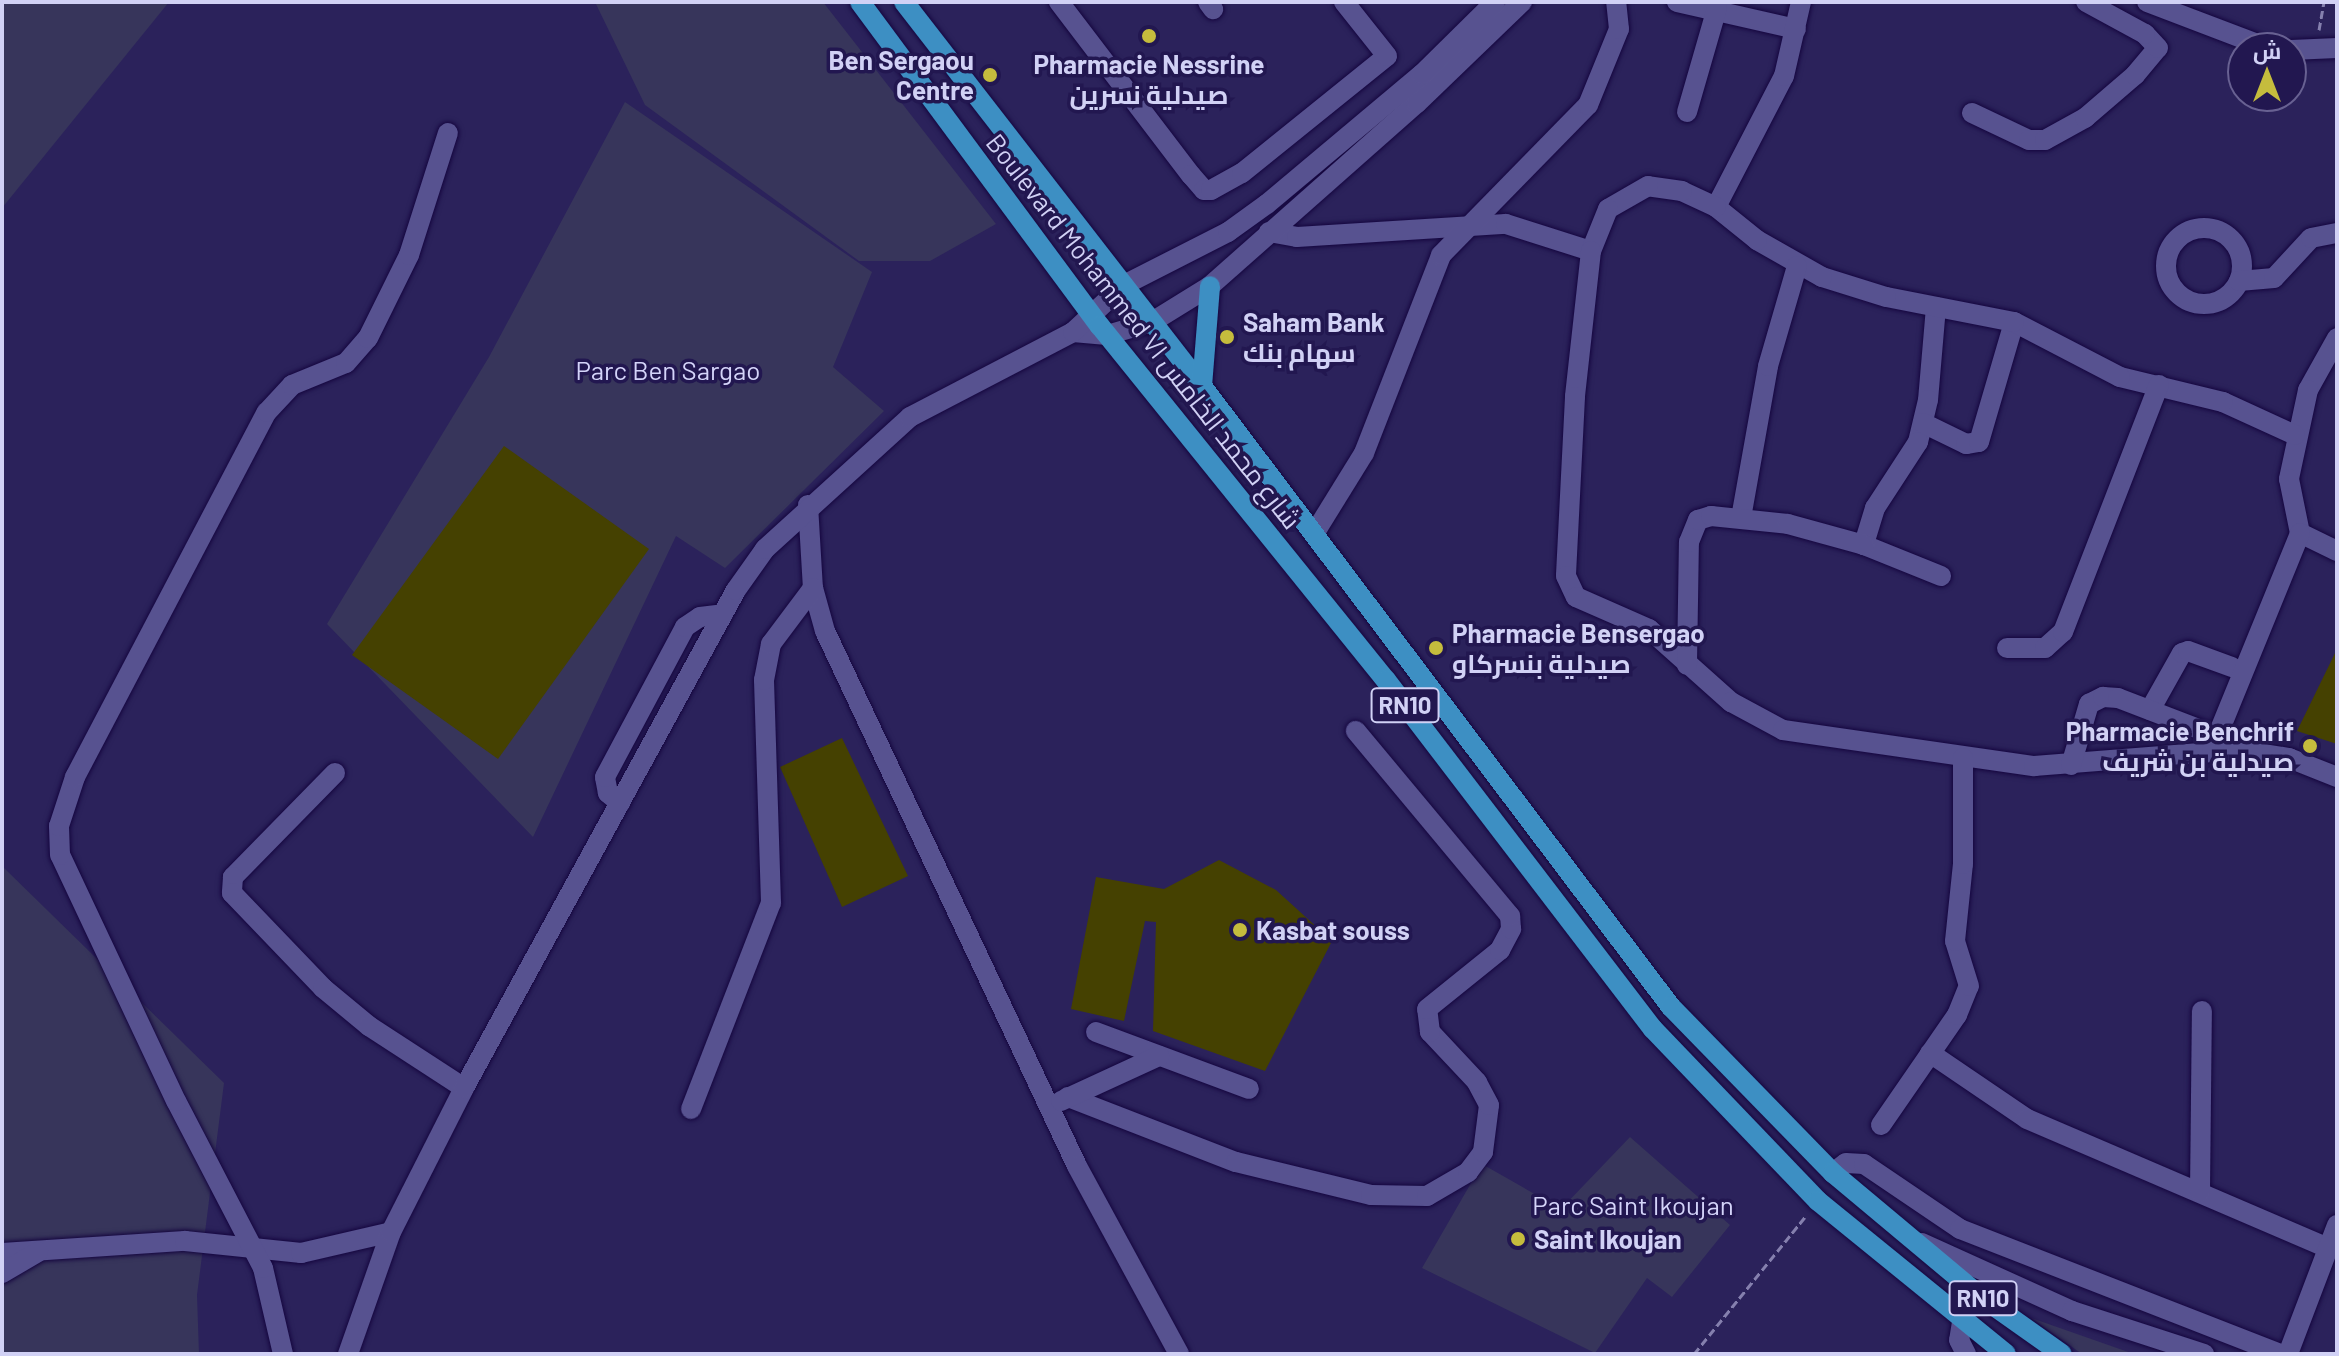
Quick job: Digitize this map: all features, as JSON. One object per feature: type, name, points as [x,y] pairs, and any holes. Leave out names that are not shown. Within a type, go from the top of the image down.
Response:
[{"type":"main road","name":"Boulevard Mohammed VI شارع محمد الخامس","points":[[860,2],[1107,335],[1386,680],[1653,1029],[1818,1201],[1962,1322],[2006,1354]]},
{"type":"main road","name":"Boulevard Mohammed VI شارع محمد الخامس","points":[[904,2],[1202,386],[1671,1007],[1833,1173],[1909,1237],[2062,1354]]},
{"type":"main road","points":[[1202,386],[1210,286]]},
{"type":"street","points":[[1059,2],[1204,190],[1218,189],[1242,173],[1387,56]]},
{"type":"street","points":[[1344,2],[1410,84]]},
{"type":"street","points":[[348,1354],[391,1232],[464,1088],[723,614],[765,549],[808,505],[910,417],[1073,332],[1124,285],[1228,232],[1410,84],[1495,2]]},
{"type":"street","points":[[1073,332],[1107,335],[1152,322],[1210,286],[1522,2]]},
{"type":"street","points":[[1314,534],[1364,453],[1441,255],[1588,105],[1619,29],[1616,2]]},
{"type":"street","points":[[1677,2],[1717,8],[1796,29]]},
{"type":"street","points":[[1716,207],[1784,76],[1801,2]]},
{"type":"street","points":[[2086,2],[2145,34],[2158,48]]},
{"type":"street","points":[[2147,2],[2227,34]]},
{"type":"street","points":[[1687,112],[1717,8]]},
{"type":"street","points":[[1972,113],[2029,140],[2058,137],[2110,98],[2158,48],[2179,17]]},
{"type":"street","points":[[2307,51],[2337,48]]},
{"type":"street","points":[[283,1354],[270,1286],[176,1101],[60,855],[59,826],[75,777],[267,412],[292,385],[346,363],[368,338],[409,255],[448,133]]},
{"type":"street","points":[[2214,742],[2071,765],[1963,758],[1783,730],[1731,702],[1649,629],[1586,603],[1567,585],[1575,397],[1591,251],[1608,209],[1633,191],[1667,187],[1716,207],[1797,266],[1851,288],[2014,322],[2120,377],[2223,402],[2295,435]]},
{"type":"street","points":[[1269,232],[1297,237],[1472,224],[1529,229],[1591,251]]},
{"type":"street","points":[[2239,281],[2274,278],[2311,238],[2337,233]]},
{"type":"street","points":[[1741,518],[1768,366],[1797,266]]},
{"type":"street","points":[[1864,545],[1875,508],[1907,462],[1923,423],[1936,307]]},
{"type":"street","points":[[1923,423],[1966,444],[1979,442],[2014,322]]},
{"type":"street","points":[[2214,742],[2300,533],[2289,479],[2295,435],[2308,390],[2337,338]]},
{"type":"street","points":[[2007,648],[2045,648],[2063,632],[2159,385]]},
{"type":"street","points":[[808,505],[813,588],[825,631],[1048,1107],[1179,1354]]},
{"type":"street","points":[[1687,665],[1691,529],[1698,520],[1711,516],[1741,518],[1864,545],[1941,576]]},
{"type":"street","points":[[2300,533],[2337,551]]},
{"type":"street","points":[[691,1109],[771,903],[764,680],[771,644],[813,588]]},
{"type":"street","points":[[2150,710],[2182,653],[2188,651],[2232,667]]},
{"type":"street","points":[[2071,765],[2089,704],[2096,699],[2118,698],[2150,710],[2214,742],[2265,752],[2337,777]]},
{"type":"street","points":[[1068,1097],[1248,1166],[1371,1195],[1427,1196],[1468,1172],[1483,1152],[1489,1105],[1477,1082],[1430,1032],[1427,1009],[1500,950],[1511,929],[1510,916],[1356,731]]},
{"type":"street","points":[[1881,1125],[1930,1053],[1969,986],[1955,941],[1963,864],[1963,758]]},
{"type":"street","points":[[335,773],[233,877],[232,893],[334,998],[464,1088]]},
{"type":"street","points":[[2200,1192],[2202,1011]]},
{"type":"street","points":[[1096,1032],[1249,1089]]},
{"type":"street","points":[[1930,1053],[2027,1119],[2328,1248]]},
{"type":"street","points":[[1048,1107],[1159,1056]]},
{"type":"street","points":[[1833,1173],[1860,1162],[1960,1229],[2281,1354]]},
{"type":"street","points":[[2288,1354],[2337,1225]]},
{"type":"street","points":[[2,1253],[45,1248],[217,1241],[253,1249],[301,1253],[391,1232]]},
{"type":"street","points":[[1909,1237],[2072,1311],[2204,1354]]},
{"type":"street","points":[[2,1273],[45,1248]]},
{"type":"street","points":[[1962,1322],[1959,1340],[1966,1354]]},
{"type":"path","points":[[2314,51],[2324,2]]},
{"type":"path","points":[[1694,1354],[1818,1201]]},
{"type":"green space","points":[[2,2],[169,2],[2,208]]},
{"type":"green space","points":[[595,2],[823,2],[996,224],[930,261],[859,261],[645,105]]},
{"type":"green space","name":"Parc Ben Sargao","points":[[625,102],[872,272],[833,367],[884,411],[725,568],[676,536],[533,837],[327,624],[489,357]]},
{"type":"green space","points":[[2,866],[224,1083],[197,1295],[199,1354],[2,1354]]},
{"type":"green space","name":"Saint Ikoujan","points":[[1630,1137],[1730,1225],[1672,1297],[1647,1278],[1595,1353],[1422,1268],[1482,1164],[1561,1209]]},
{"type":"green space","points":[[2031,1318],[2134,1354],[2082,1354]]},
{"type":"building","points":[[504,446],[649,549],[498,759],[352,655]]},
{"type":"building","points":[[2337,649],[2337,744],[2297,731]]},
{"type":"building","points":[[842,738],[908,876],[842,907],[780,767]]},
{"type":"building","points":[[1219,860],[1276,890],[1332,941],[1265,1071],[1153,1031],[1156,922],[1145,921],[1124,1021],[1071,1009],[1096,877],[1164,889]]},
{"type":"place","name":"Pharmacie Nessrine صيدلية نسرين","points":[[1149,36]]},
{"type":"place","name":"Ben Sergaou Centre","points":[[990,75]]},
{"type":"place","name":"Saham Bank سهام بنك","points":[[1227,337]]},
{"type":"place","name":"Pharmacie Bensergao صيدلية بنسركاو","points":[[1436,648]]},
{"type":"place","name":"Pharmacie Benchrif صيدلية بن شريف","points":[[2310,746]]},
{"type":"place","name":"Kasbat souss","points":[[1240,930]]},
{"type":"place","name":"Saint Ikoujan","points":[[1518,1239]]},
{"type":"park label","name":"Parc Saint Ikoujan","points":[[1633,1205]]}]
